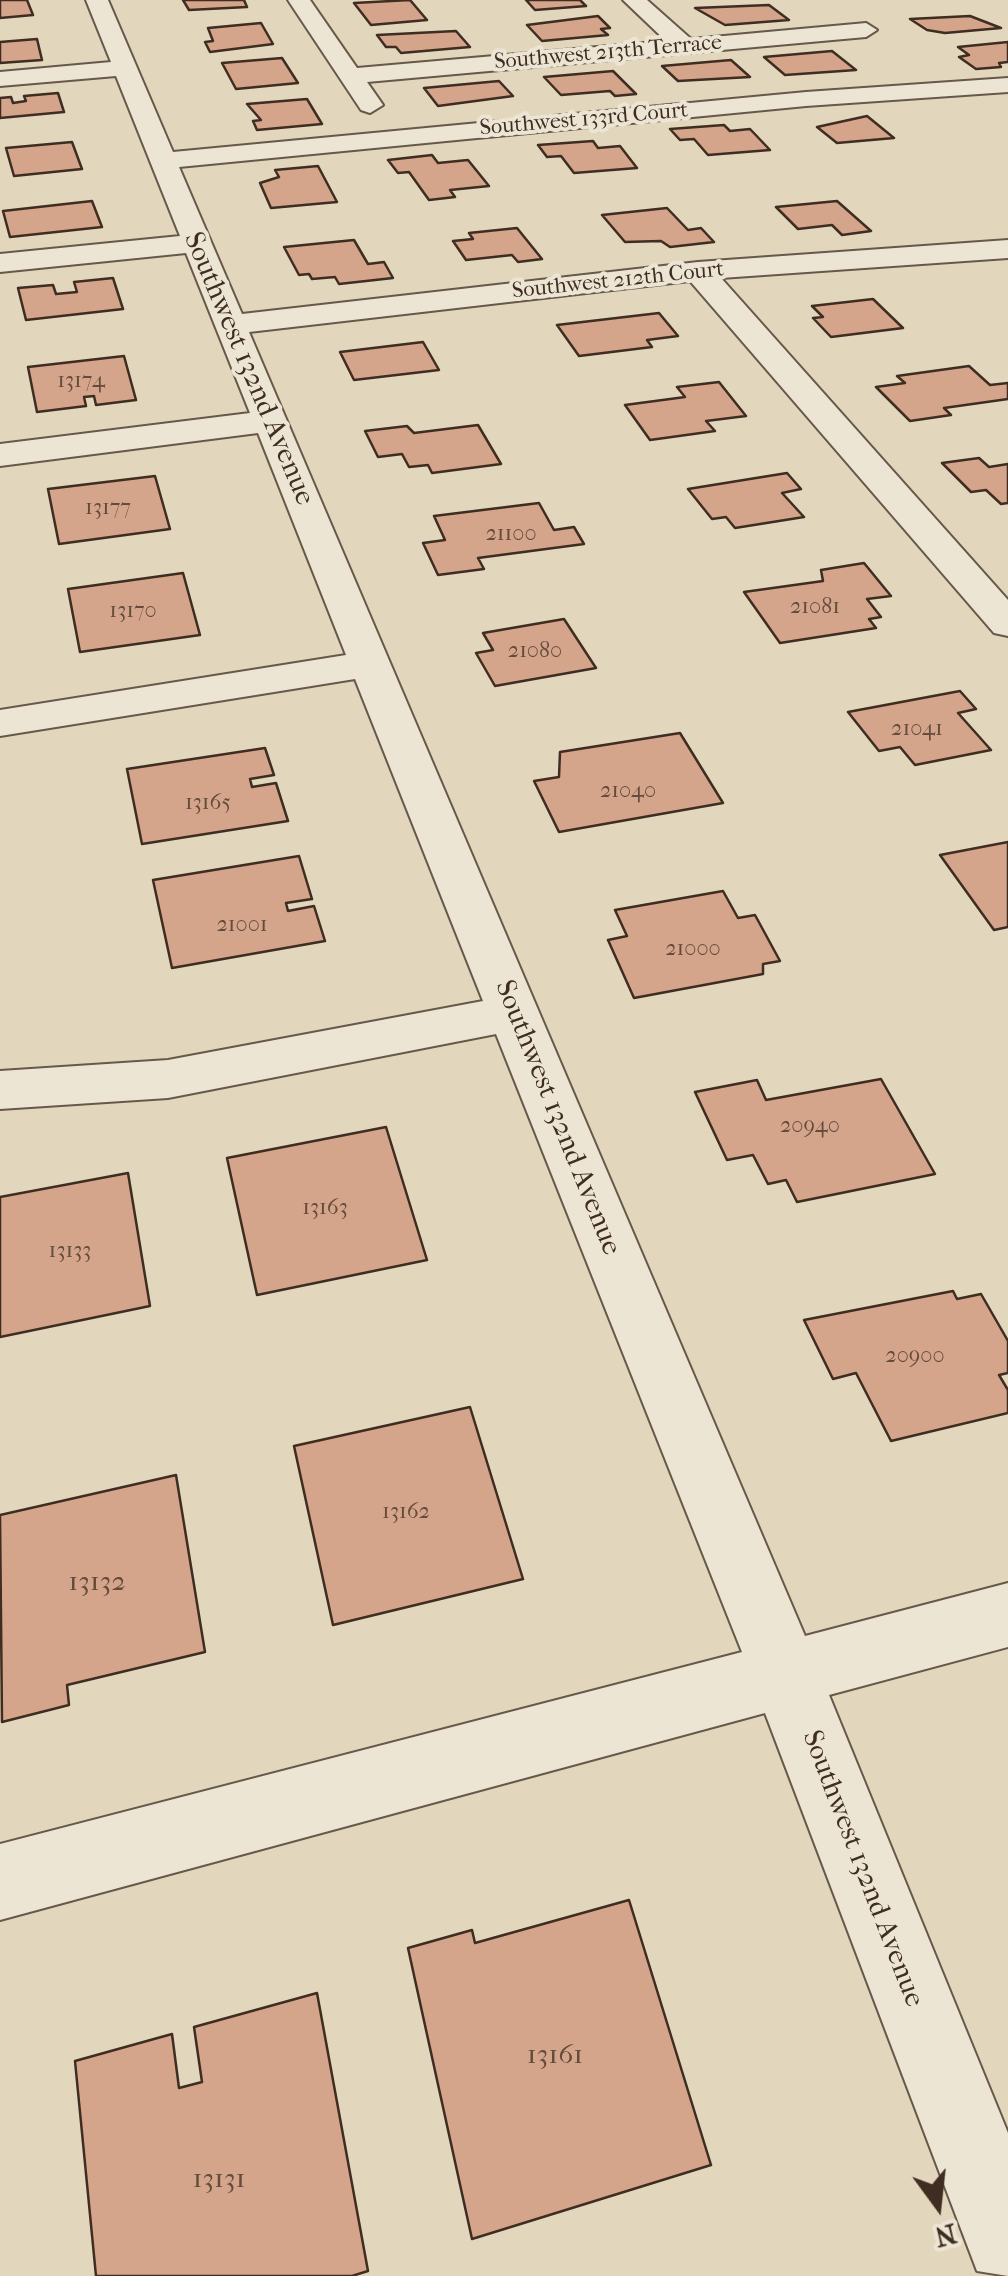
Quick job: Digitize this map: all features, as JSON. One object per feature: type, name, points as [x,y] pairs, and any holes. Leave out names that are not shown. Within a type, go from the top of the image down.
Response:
[{"type":"street","name":"Southwest 132nd Avenue","points":[[97,0],[786,1675],[1008,2240]]},
{"type":"street","points":[[299,0],[392,138]]},
{"type":"street","points":[[634,0],[685,46]]},
{"type":"street","name":"Southwest 213th Terrace","points":[[351,76],[685,46],[874,36],[838,10]]},
{"type":"street","points":[[911,62],[951,91]]},
{"type":"street","points":[[0,78],[125,68]]},
{"type":"street","name":"Southwest 133rd Court","points":[[160,161],[806,100],[1008,85]]},
{"type":"street","points":[[0,263],[196,243]]},
{"type":"street","name":"Southwest 212th Court","points":[[230,325],[698,271],[1008,248]]},
{"type":"street","points":[[698,271],[1008,624]]},
{"type":"street","points":[[0,454],[270,421]]},
{"type":"street","points":[[0,723],[370,664]]},
{"type":"street","points":[[0,1090],[168,1079],[514,1013]]},
{"type":"street","points":[[0,1882],[1008,1615]]},
{"type":"building","points":[[0,0],[27,0],[33,15],[0,18]]},
{"type":"building","points":[[183,0],[244,0],[247,7],[189,10]]},
{"type":"building","points":[[410,0],[427,20],[371,25],[354,3]]},
{"type":"building","points":[[526,0],[580,0],[586,6],[535,10]]},
{"type":"building","points":[[769,5],[789,20],[725,25],[695,8]]},
{"type":"building","points":[[598,16],[610,28],[601,29],[608,35],[542,41],[527,25]]},
{"type":"building","points":[[970,16],[1001,28],[945,33],[927,30],[910,19]]},
{"type":"building","points":[[261,23],[273,44],[210,52],[205,42],[213,41],[208,28]]},
{"type":"building","points":[[456,31],[470,47],[401,53],[396,47],[386,47],[377,35]]},
{"type":"building","points":[[37,39],[42,60],[0,63],[0,42]]},
{"type":"building","points":[[1008,42],[1008,62],[999,63],[1001,67],[976,69],[959,57],[969,55],[958,47]]},
{"type":"building","points":[[832,51],[856,70],[785,75],[764,57]]},
{"type":"building","points":[[282,58],[298,83],[236,89],[222,63]]},
{"type":"building","points":[[731,60],[750,77],[678,81],[662,66]]},
{"type":"building","points":[[613,71],[636,94],[615,96],[610,91],[561,95],[544,77]]},
{"type":"building","points":[[499,81],[513,96],[438,106],[424,88]]},
{"type":"building","points":[[58,93],[64,112],[0,118],[0,98],[11,97],[13,103],[26,101],[24,96]]},
{"type":"building","points":[[307,99],[322,124],[257,130],[253,121],[261,120],[247,104]]},
{"type":"building","points":[[867,116],[894,138],[837,143],[817,127]]},
{"type":"building","points":[[724,125],[730,131],[750,129],[770,150],[708,155],[694,139],[680,140],[670,129]]},
{"type":"building","points":[[593,141],[598,148],[620,146],[637,168],[574,173],[561,156],[547,157],[538,145]]},
{"type":"building","points":[[72,142],[82,169],[14,176],[6,148]]},
{"type":"building","points":[[432,155],[438,163],[468,160],[489,186],[450,190],[455,197],[429,200],[409,172],[398,173],[388,160]]},
{"type":"building","points":[[318,166],[337,202],[271,208],[260,183],[279,177],[275,170]]},
{"type":"building","points":[[92,201],[102,227],[10,237],[3,211]]},
{"type":"building","points":[[837,201],[871,231],[842,235],[832,225],[798,229],[776,207]]},
{"type":"building","points":[[667,208],[688,230],[701,228],[714,242],[670,247],[661,241],[625,242],[602,215]]},
{"type":"building","points":[[517,228],[542,259],[518,262],[512,255],[466,260],[453,241],[473,239],[469,233]]},
{"type":"building","points":[[354,240],[368,264],[384,262],[393,278],[339,284],[335,277],[312,279],[309,274],[299,275],[284,247]]},
{"type":"building","points":[[113,278],[123,309],[26,320],[18,288],[53,285],[56,294],[77,292],[74,282]]},
{"type":"building","points":[[873,299],[903,328],[831,337],[813,318],[823,317],[812,306]]},
{"type":"building","points":[[659,313],[678,336],[647,340],[652,347],[579,356],[557,325]]},
{"type":"building","points":[[423,342],[439,370],[354,380],[340,352]]},
{"type":"building","points":[[124,356],[136,400],[96,405],[94,396],[84,397],[86,406],[37,412],[28,367]]},
{"type":"building","points":[[969,366],[990,385],[1008,383],[1008,399],[944,408],[951,415],[910,421],[876,387],[905,383],[897,376]]},
{"type":"building","points":[[719,382],[746,416],[706,421],[715,431],[650,440],[625,405],[685,397],[677,387]]},
{"type":"building","points":[[478,425],[501,464],[432,473],[428,465],[409,467],[402,454],[378,457],[365,431],[407,426],[414,433]]},
{"type":"building","points":[[979,458],[989,467],[1008,464],[1008,503],[1001,504],[986,490],[971,492],[942,463]]},
{"type":"building","points":[[787,473],[801,489],[782,493],[804,517],[735,528],[726,517],[712,519],[688,489]]},
{"type":"building","points":[[155,476],[170,529],[59,544],[48,489]]},
{"type":"building","points":[[539,503],[554,530],[574,527],[584,544],[478,558],[484,569],[438,575],[423,543],[445,540],[434,516]]},
{"type":"building","points":[[864,563],[891,596],[867,599],[881,617],[869,619],[876,628],[780,643],[744,592],[823,581],[821,570]]},
{"type":"building","points":[[183,573],[200,635],[80,652],[68,589]]},
{"type":"building","points":[[564,619],[596,668],[495,686],[476,653],[493,650],[483,633]]},
{"type":"building","points":[[960,691],[976,709],[958,713],[991,750],[915,765],[900,747],[879,751],[848,712]]},
{"type":"building","points":[[680,733],[723,803],[559,832],[534,781],[559,777],[560,752]]},
{"type":"building","points":[[265,748],[274,775],[250,779],[252,787],[276,783],[288,821],[142,844],[127,769]]},
{"type":"building","points":[[1008,842],[1008,927],[994,930],[940,855]]},
{"type":"building","points":[[299,856],[312,899],[286,903],[288,911],[314,906],[325,941],[172,968],[153,880]]},
{"type":"building","points":[[723,891],[738,918],[755,915],[780,961],[763,964],[763,974],[634,998],[608,940],[627,936],[615,910]]},
{"type":"building","points":[[881,1079],[935,1174],[797,1202],[786,1180],[768,1184],[753,1155],[727,1160],[695,1092],[757,1080],[766,1100]]},
{"type":"building","points":[[386,1127],[427,1260],[257,1295],[227,1158]]},
{"type":"building","points":[[128,1173],[150,1306],[0,1337],[0,1197]]},
{"type":"building","points":[[953,1291],[957,1299],[981,1294],[1008,1341],[1008,1373],[999,1375],[1008,1390],[1008,1413],[891,1441],[856,1373],[833,1379],[804,1320]]},
{"type":"building","points":[[470,1407],[523,1579],[333,1625],[294,1446]]},
{"type":"building","points":[[176,1475],[205,1652],[67,1685],[69,1705],[2,1722],[0,1515]]},
{"type":"building","points":[[629,1900],[711,2165],[472,2239],[408,1948],[472,1930],[475,1943]]},
{"type":"building","points":[[317,1993],[368,2271],[352,2276],[96,2276],[75,2061],[172,2034],[179,2088],[202,2082],[194,2027]]}]
